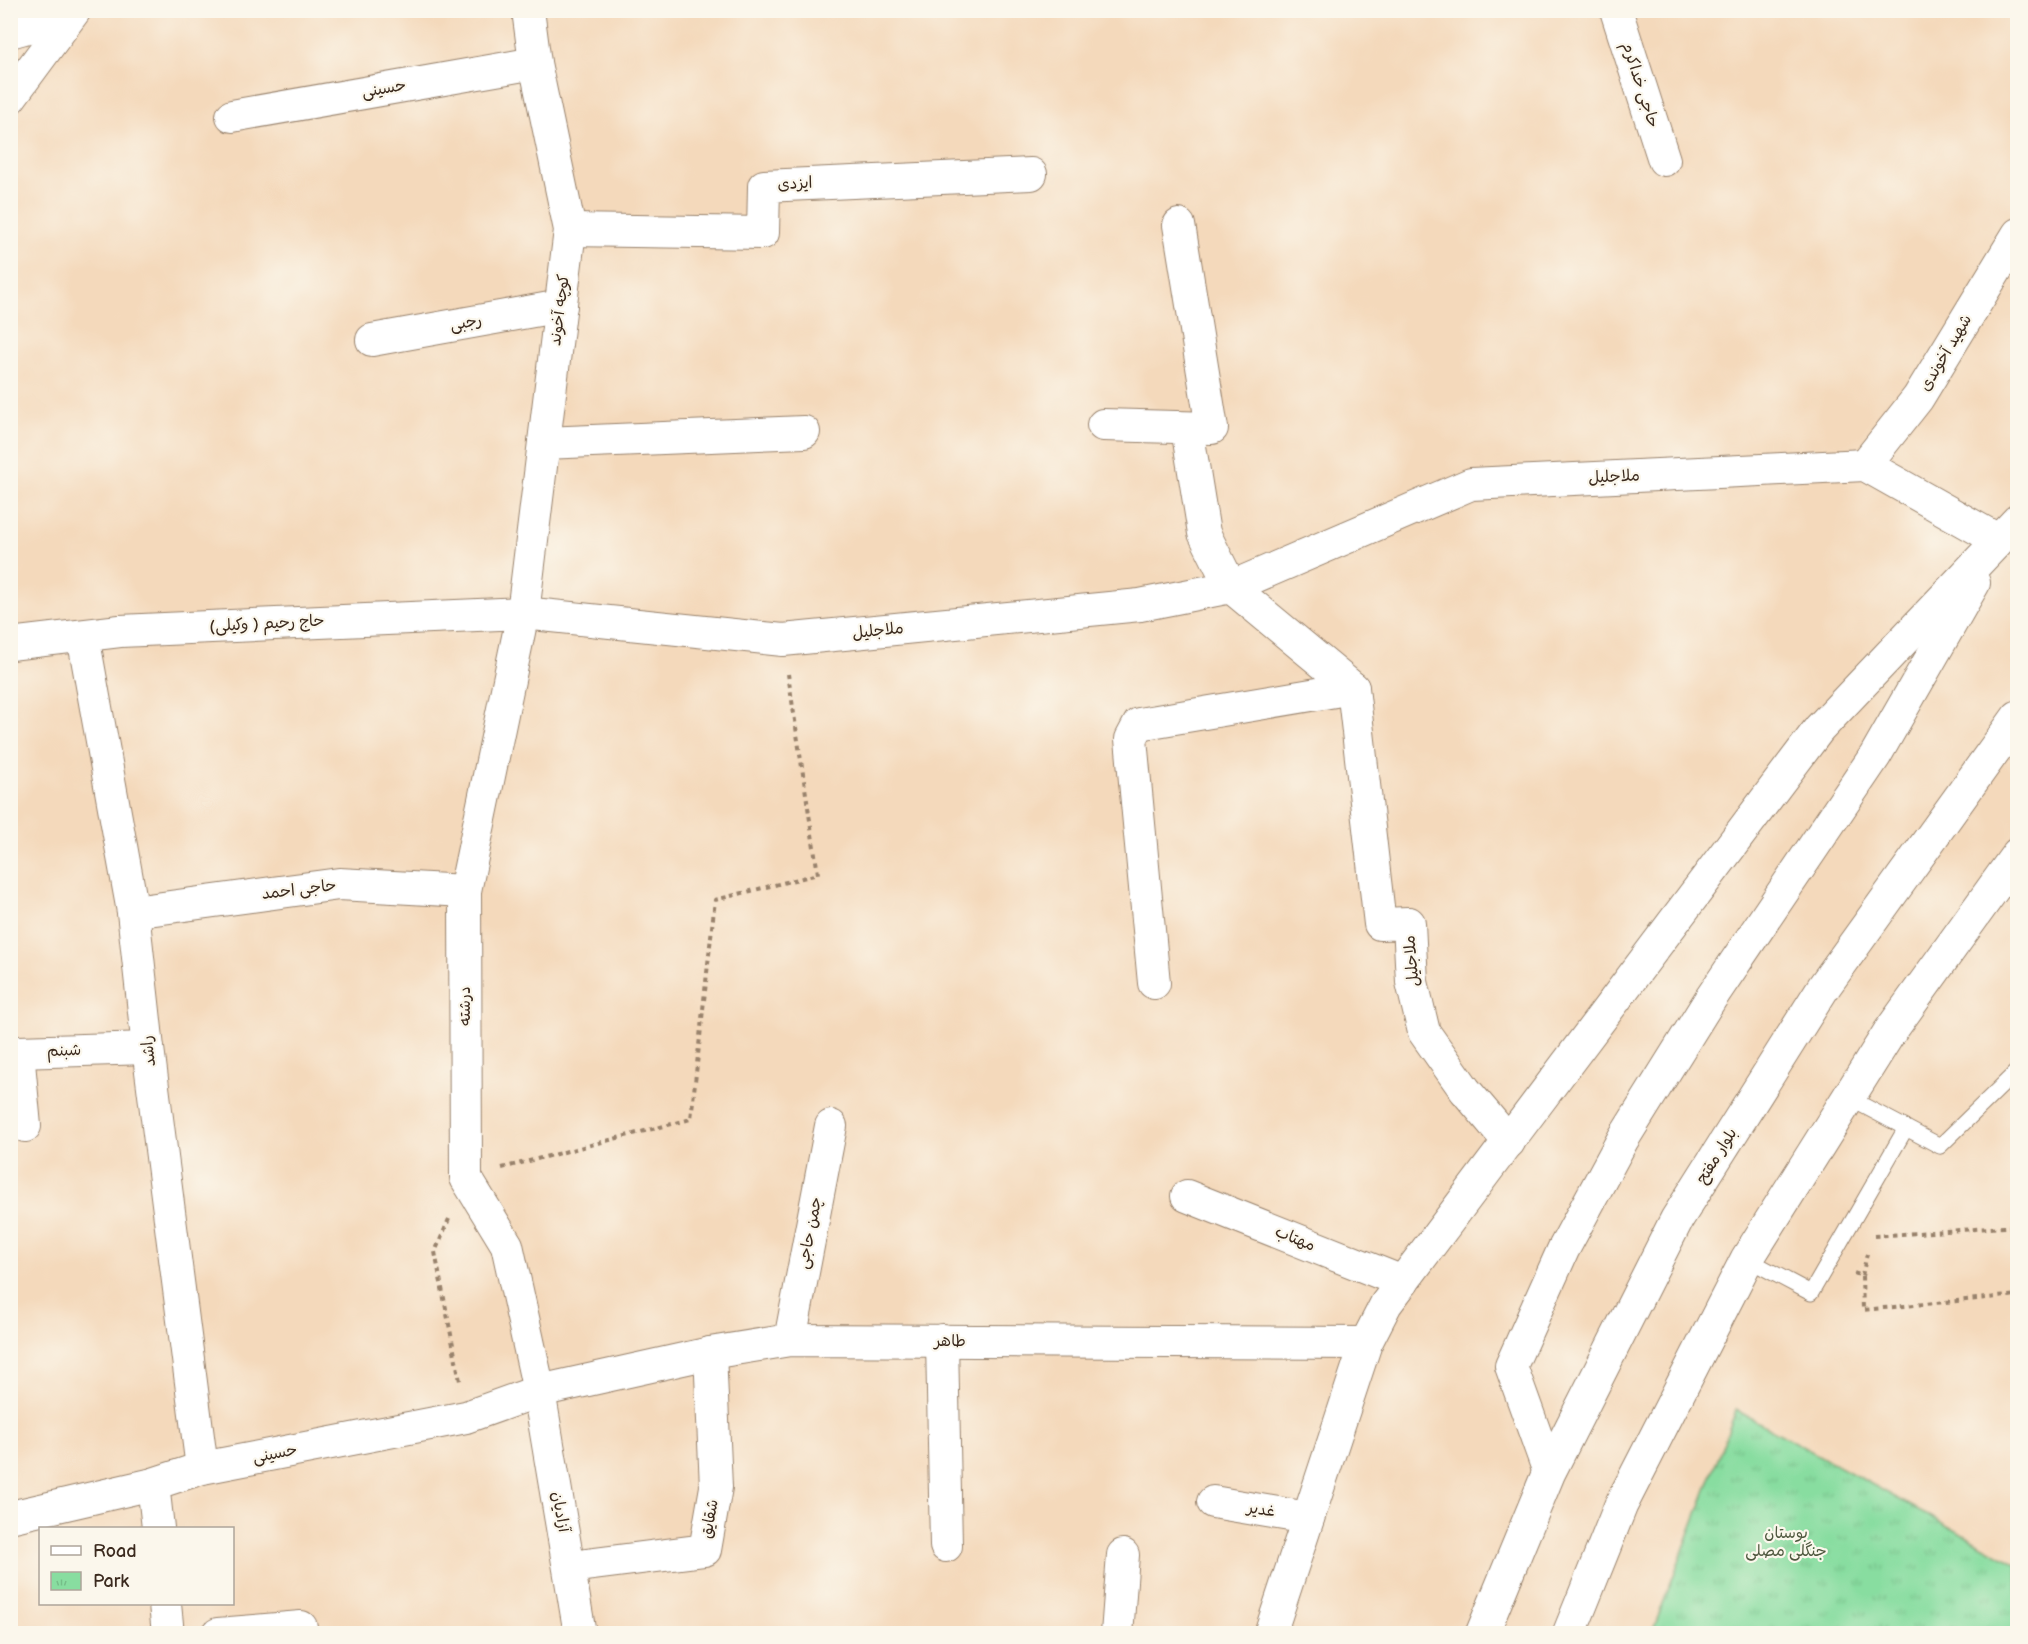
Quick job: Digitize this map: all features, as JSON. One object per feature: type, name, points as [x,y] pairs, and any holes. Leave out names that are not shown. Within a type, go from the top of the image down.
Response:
[{"type":"main road","name":"بلوار مفتح","points":[[1482,1634],[1549,1472],[1677,1220],[1823,988],[2018,717]]},
{"type":"main road","points":[[1569,1634],[1621,1505],[1747,1259],[1889,1033],[2018,854]]},
{"type":"street","name":"کوچه آخوند","points":[[523,613],[570,230],[535,63],[528,10]]},
{"type":"street","name":"حاجی خداکرم","points":[[1616,10],[1664,160]]},
{"type":"street","points":[[10,33],[71,12]]},
{"type":"street","points":[[10,98],[71,12]]},
{"type":"street","name":"حسینی","points":[[232,116],[535,63]]},
{"type":"street","name":"ایزدی","points":[[570,230],[763,233],[764,186],[1030,174]]},
{"type":"street","points":[[1103,425],[1212,428],[1179,225]]},
{"type":"street","name":"شهید آخوندی","points":[[1865,465],[1918,398],[2018,234]]},
{"type":"street","name":"رجبی","points":[[372,340],[561,306]]},
{"type":"street","points":[[1187,428],[1204,533],[1231,587],[1353,688]]},
{"type":"street","points":[[544,443],[804,432]]},
{"type":"street","points":[[1865,465],[2008,530]]},
{"type":"street","name":"ملاجلیل","points":[[523,613],[783,640],[1140,605],[1231,587],[1471,484],[1865,465]]},
{"type":"street","points":[[1270,1634],[1366,1343],[1386,1304],[1819,729],[2008,530]]},
{"type":"street","points":[[1549,1472],[1511,1366],[1563,1250],[1623,1139],[1711,998],[1875,756],[2008,530]]},
{"type":"street","name":"حاج رحیم ( وکیلی)","points":[[10,644],[120,631],[523,613]]},
{"type":"street","name":"درشته","points":[[466,1178],[465,891],[523,613]]},
{"type":"street","name":"راشد","points":[[83,636],[133,912],[148,1048],[202,1468]]},
{"type":"street","points":[[1154,983],[1131,739],[1139,724],[1353,688]]},
{"type":"street","name":"ملاجلیل","points":[[1353,688],[1380,924],[1409,923],[1412,982],[1424,1032],[1465,1090],[1509,1142]]},
{"type":"street","name":"حاجی احمد","points":[[133,912],[339,884],[465,891]]},
{"type":"street","name":"شبنم","points":[[25,1126],[18,1052],[148,1048]]},
{"type":"street","name":"چمن حاجی","points":[[790,1340],[831,1126]]},
{"type":"street","points":[[466,1178],[507,1245],[539,1391]]},
{"type":"street","name":"مهتاب","points":[[1187,1196],[1402,1282]]},
{"type":"street","name":"طاهر","points":[[539,1391],[710,1353],[790,1340],[1366,1343]]},
{"type":"street","points":[[942,1340],[946,1546]]},
{"type":"street","name":"شقایق","points":[[570,1567],[705,1550],[716,1487],[710,1353]]},
{"type":"street","name":"حسینی","points":[[10,1517],[153,1484],[202,1468],[466,1417],[539,1391]]},
{"type":"street","name":"آزادیان","points":[[539,1391],[580,1634]]},
{"type":"street","points":[[153,1484],[158,1527]]},
{"type":"street","name":"غدیر","points":[[1213,1502],[1308,1518]]},
{"type":"street","points":[[1117,1634],[1123,1555]]},
{"type":"street","points":[[165,1605],[168,1634]]},
{"type":"street","points":[[218,1634],[301,1627]]},
{"type":"lane","points":[[1848,1098],[1941,1146],[2018,1070]]},
{"type":"lane","points":[[1747,1259],[1811,1293],[1906,1128]]},
{"type":"path","points":[[466,1417],[435,1252],[466,1178],[691,1119],[715,900],[818,874],[783,640]]},
{"type":"path","points":[[1870,1236],[2018,1226]]},
{"type":"path","points":[[1862,1276],[1863,1310],[2018,1295]]},
{"type":"green space","name":"بوستان جنگلی مصلی","points":[[1736,1410],[2017,1564],[2017,1633],[1652,1633]]}]
